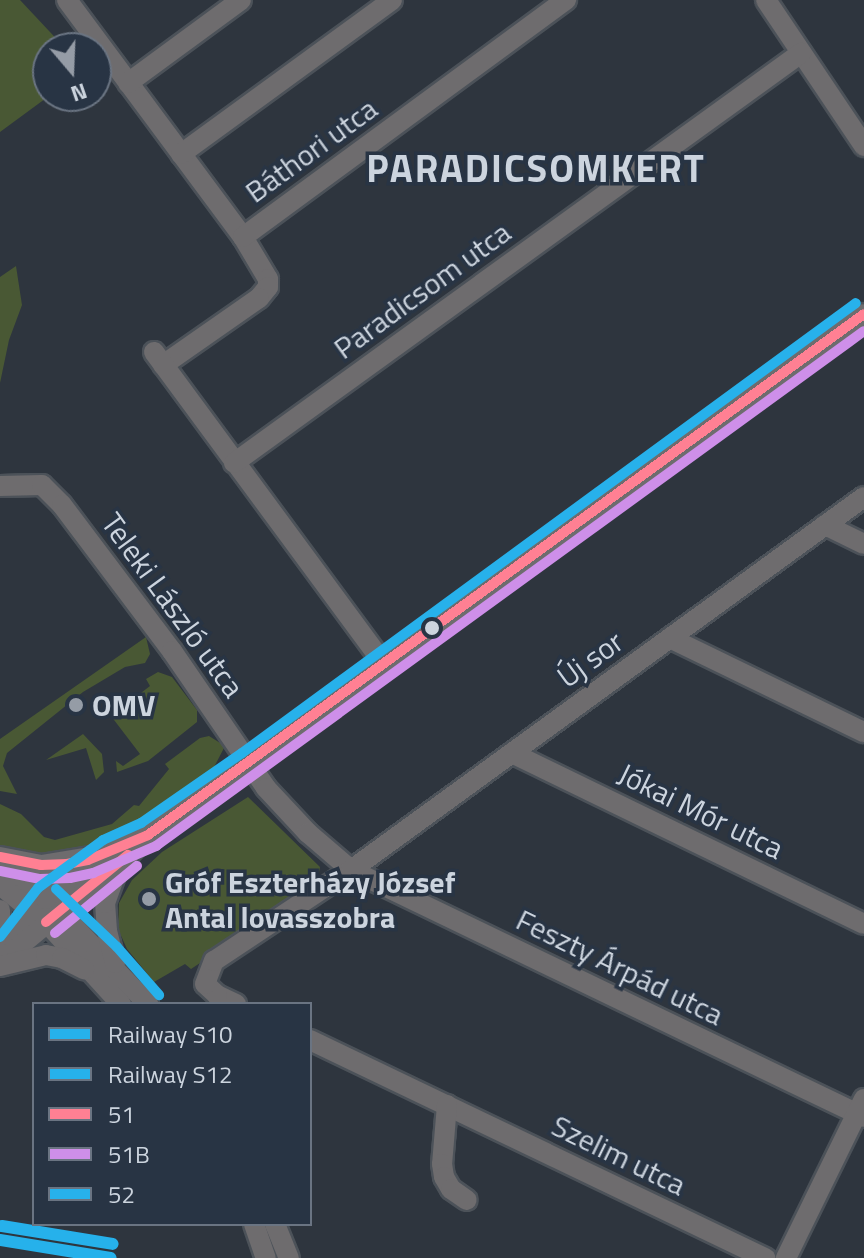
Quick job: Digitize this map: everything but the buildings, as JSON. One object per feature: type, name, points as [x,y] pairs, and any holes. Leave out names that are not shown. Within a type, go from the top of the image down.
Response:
[{"type":"street","points":[[128,83],[241,0]]},
{"type":"street","points":[[181,154],[392,0]]},
{"type":"street","name":"Báthori utca","points":[[234,463],[159,358],[259,298],[268,287],[264,268],[243,237],[566,0]]},
{"type":"street","points":[[766,0],[864,146]]},
{"type":"street","points":[[77,3],[128,83],[243,237]]},
{"type":"street","name":"Paradicsom utca","points":[[234,463],[801,53]]},
{"type":"street","points":[[0,963],[46,911],[116,857],[250,764],[864,314]]},
{"type":"street","points":[[234,463],[385,665]]},
{"type":"street","name":"Teleki László utca","points":[[0,486],[42,485],[62,505],[172,651],[282,808],[351,870]]},
{"type":"street","name":"Új sor","points":[[232,1002],[217,995],[205,984],[214,961],[351,870],[864,497]]},
{"type":"street","points":[[825,525],[864,544]]},
{"type":"street","points":[[670,638],[864,732]]},
{"type":"street","name":"Jókai Mór utca","points":[[512,753],[864,924]]},
{"type":"street","points":[[0,857],[41,865],[116,857]]},
{"type":"street","points":[[116,857],[105,903],[109,973],[120,1002]]},
{"type":"street","points":[[0,864],[109,973],[145,1002]]},
{"type":"street","name":"Feszty Árpád utca","points":[[351,870],[862,1110]]},
{"type":"street","points":[[0,885],[46,911]]},
{"type":"street","points":[[0,910],[0,946]]},
{"type":"street","points":[[0,963],[46,955],[109,973]]},
{"type":"street","name":"Szelim utca","points":[[312,1041],[765,1258]]},
{"type":"street","points":[[447,1105],[442,1164],[444,1177],[451,1189],[467,1200]]},
{"type":"street","points":[[786,1258],[862,1110]]},
{"type":"street","points":[[255,1226],[266,1258]]},
{"type":"street","points":[[276,1226],[289,1258]]},
{"type":"green space","points":[[0,0],[20,0],[50,32],[32,32],[32,108],[0,132]]},
{"type":"green space","points":[[16,266],[22,305],[9,340],[0,383],[0,277]]},
{"type":"green space","points":[[146,637],[150,654],[145,663],[125,667],[83,692],[7,753],[3,766],[17,794],[0,791],[0,739]]},
{"type":"green space","points":[[158,672],[172,677],[197,710],[197,722],[148,761],[117,772],[116,761],[123,766],[140,754],[111,716],[109,707],[114,702],[120,709],[150,686],[146,679]]},
{"type":"green space","points":[[83,734],[102,754],[104,772],[96,780],[86,748],[46,760]]},
{"type":"green space","points":[[209,736],[225,746],[211,773],[102,846],[88,852],[42,857],[37,854],[31,860],[0,852],[0,804],[21,814],[44,837],[55,840],[112,824],[134,805],[139,806],[169,769],[165,764],[200,738]]},
{"type":"green space","points":[[248,797],[320,867],[319,872],[292,890],[297,899],[191,969],[185,964],[154,982],[127,949],[118,929],[119,903],[132,880],[162,852]]},
{"type":"rail line","name":"S12","points":[[2,1226],[113,1244]]},
{"type":"rail line","name":"S10","points":[[0,1240],[111,1258]]},
{"type":"transit line","name":"52","points":[[0,937],[38,888],[103,840],[141,823],[242,753],[856,303]]},
{"type":"transit line","name":"51","points":[[0,857],[41,865],[67,864],[88,860],[148,835],[864,314]]},
{"type":"transit line","name":"51B","points":[[0,871],[40,879],[70,878],[93,873],[156,846],[864,331]]},
{"type":"transit line","name":"51","points":[[46,922],[128,855]]},
{"type":"transit line","name":"51B","points":[[55,933],[137,866]]},
{"type":"transit line","name":"52","points":[[56,889],[117,947],[159,995]]},
{"type":"place","name":"OMV","points":[[76,705]]},
{"type":"place","name":"Gróf Eszterházy József Antal lovasszobra","points":[[149,899]]},
{"type":"district","name":"PARADICSOMKERT","points":[[536,169]]}]
